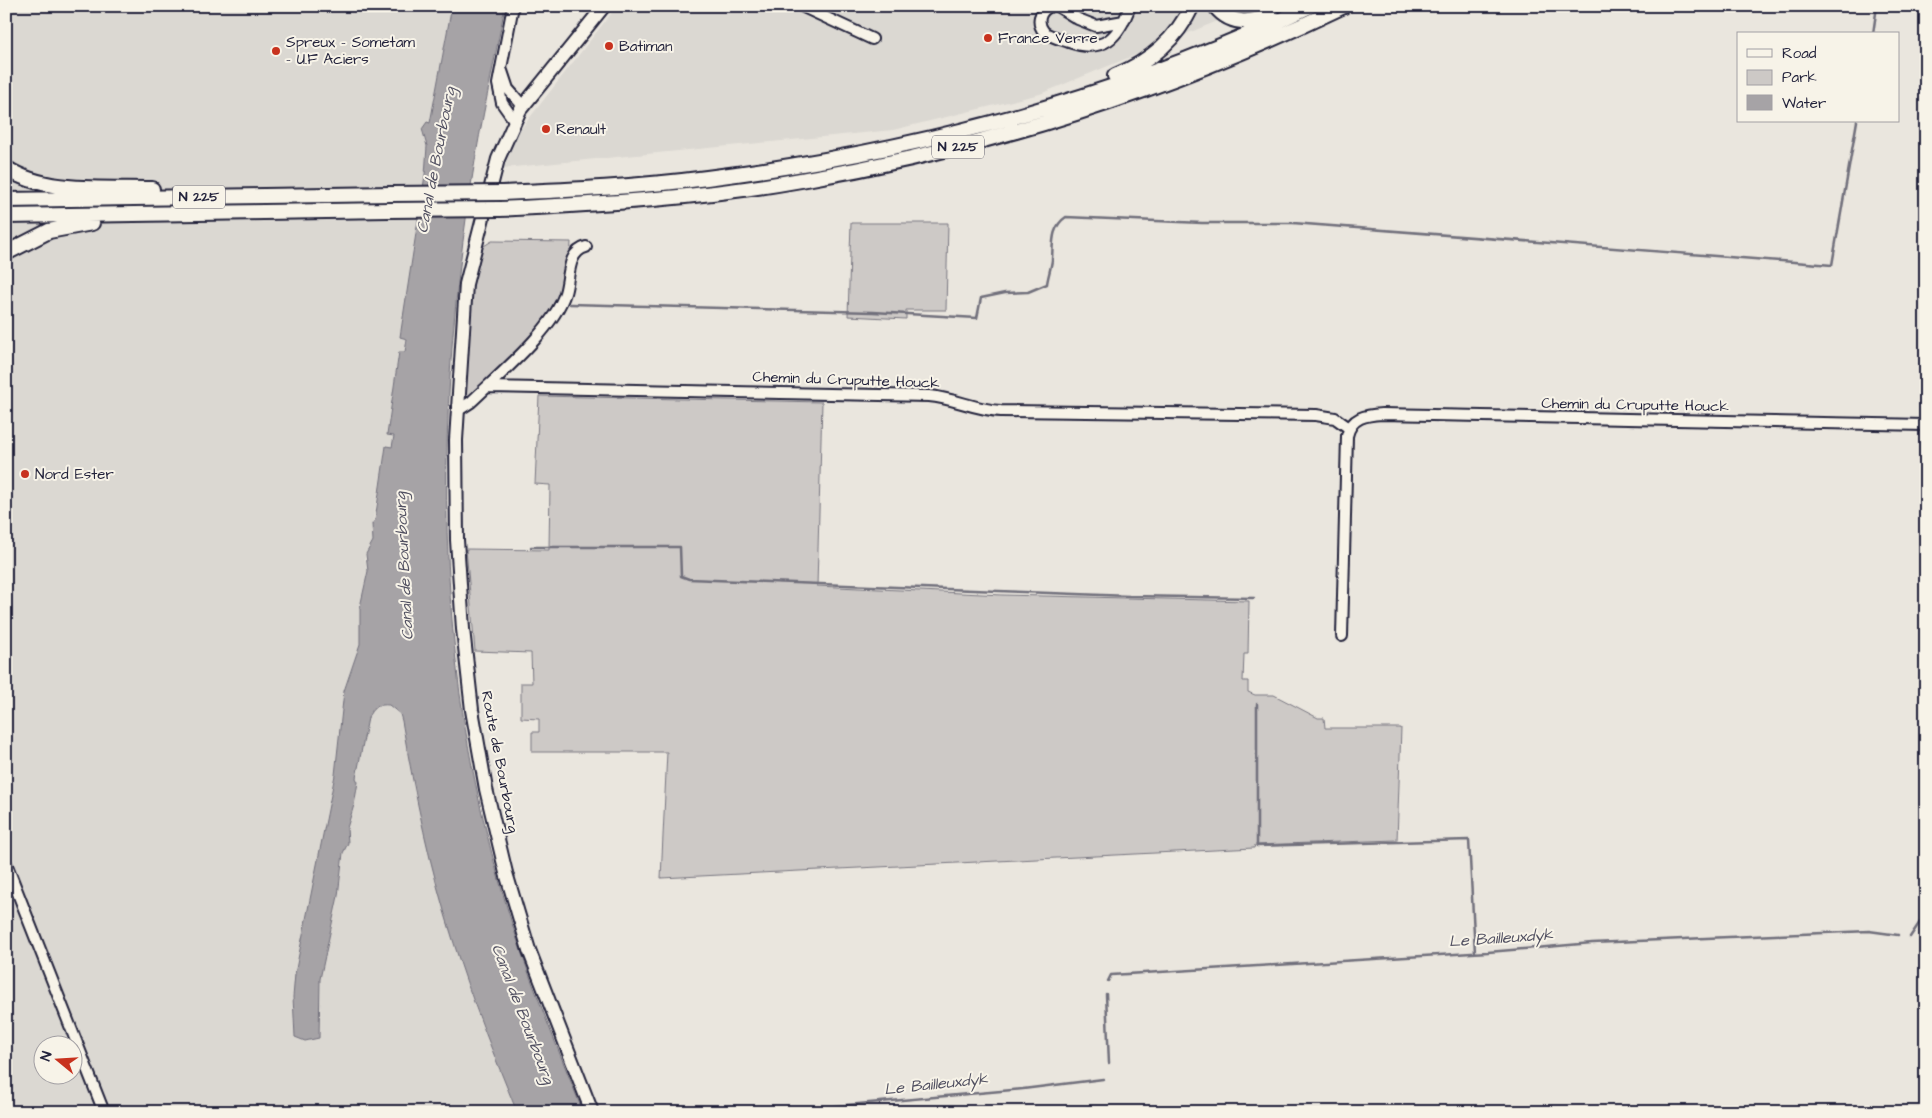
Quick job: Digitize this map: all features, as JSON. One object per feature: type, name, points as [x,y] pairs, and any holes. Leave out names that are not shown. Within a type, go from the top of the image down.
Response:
[{"type":"highway","points":[[1002,120],[1044,100],[1117,75],[1142,63],[1171,39],[1192,6]]},
{"type":"highway","points":[[1215,6],[1228,18],[1244,22],[1262,19],[1294,6]]},
{"type":"highway","name":"N 225","points":[[6,200],[502,192],[647,184],[760,171],[864,153],[1002,120],[1102,89],[1177,62],[1310,6]]},
{"type":"highway","name":"N 225","points":[[6,216],[499,208],[610,203],[698,195],[802,180],[940,152],[1039,125],[1135,94],[1232,56],[1344,6]]},
{"type":"highway","points":[[6,168],[32,180],[61,186],[182,190],[248,196]]},
{"type":"highway","points":[[6,253],[42,233],[70,225],[203,213]]},
{"type":"main road","name":"Route de Bourbourg","points":[[592,1112],[529,950],[506,873],[482,765],[468,682],[459,578],[456,493],[457,406],[469,270],[495,167],[514,120],[523,106],[604,6]]},
{"type":"street","points":[[513,6],[498,80],[499,94],[504,107],[514,120]]},
{"type":"street","points":[[801,6],[872,38]]},
{"type":"street","points":[[1051,6],[1046,8],[1040,17],[1042,30],[1050,36],[1079,45],[1095,45],[1109,40],[1117,34],[1130,6]]},
{"type":"street","points":[[1057,6],[1078,19],[1096,26],[1124,21]]},
{"type":"street","points":[[502,63],[504,82],[523,106]]},
{"type":"street","points":[[457,406],[468,406],[554,316],[564,295],[574,257],[579,250],[586,247]]},
{"type":"street","name":"Chemin du Cruputte Houck","points":[[487,386],[928,396],[947,398],[993,411],[1316,415],[1335,418],[1349,428],[1360,418],[1382,414],[1926,425]]},
{"type":"street","points":[[1342,636],[1349,428]]},
{"type":"street","points":[[6,864],[104,1112]]},
{"type":"shaded area","points":[[6,6],[452,6],[430,123],[422,132],[427,146],[425,175],[401,337],[407,339],[405,353],[399,352],[387,435],[394,436],[392,447],[386,446],[373,521],[373,541],[365,559],[368,571],[360,607],[360,644],[344,691],[335,775],[293,997],[293,1007],[295,1037],[305,1041],[319,1038],[320,979],[338,896],[347,828],[354,805],[356,778],[368,718],[379,705],[389,705],[400,714],[402,721],[419,809],[453,940],[476,1010],[517,1112],[6,1112]]},
{"type":"shaded area","points":[[617,6],[1254,6],[1040,94],[893,130],[504,168],[517,134]]},
{"type":"green space","points":[[851,223],[948,223],[946,310],[906,310],[906,319],[848,316]]},
{"type":"green space","points":[[492,241],[571,242],[570,261],[554,313],[472,399],[467,398],[464,383],[472,284],[479,249]]},
{"type":"green space","points":[[539,396],[822,402],[817,586],[1002,595],[1249,601],[1248,654],[1244,654],[1243,681],[1248,681],[1248,692],[1255,695],[1274,695],[1318,718],[1324,718],[1325,728],[1401,728],[1397,840],[1255,845],[1254,848],[661,878],[667,752],[532,752],[532,732],[539,732],[539,719],[521,718],[521,683],[532,683],[531,653],[475,651],[466,549],[549,550],[550,485],[535,484]]},
{"type":"water","name":"Canal de Bourbourg","points":[[452,6],[505,6],[472,179],[463,243],[450,371],[447,436],[448,565],[460,694],[465,729],[487,836],[517,940],[535,992],[583,1112],[517,1112],[475,1005],[453,940],[424,832],[402,721],[400,714],[389,705],[376,707],[368,718],[356,778],[358,782],[354,805],[347,828],[348,843],[343,853],[338,896],[320,979],[319,1038],[305,1041],[295,1037],[293,997],[295,974],[335,775],[344,691],[360,644],[360,607],[368,571],[366,554],[373,541],[372,524],[375,520],[386,446],[392,447],[394,436],[387,435],[399,352],[405,352],[407,339],[400,337],[425,175],[427,146],[422,129],[427,122],[430,123]]},
{"type":"waterway","points":[[1873,32],[1877,6]]},
{"type":"waterway","points":[[570,304],[873,312],[977,318],[981,298],[1005,293],[1028,292],[1047,284],[1052,263],[1055,231],[1066,217],[1202,223],[1293,223],[1832,265],[1857,122]]},
{"type":"waterway","points":[[531,547],[680,547],[681,576],[689,579],[1129,596],[1254,598]]},
{"type":"waterway","points":[[1257,704],[1257,846],[1469,840],[1475,953]]},
{"type":"waterway","name":"Le Bailleuxdyk","points":[[1910,937],[1926,913]]},
{"type":"waterway","name":"Le Bailleuxdyk","points":[[1108,981],[1111,975],[1488,952],[1592,943],[1869,931],[1898,935]]},
{"type":"waterway","name":"Le Bailleuxdyk","points":[[1106,994],[1109,1063]]},
{"type":"waterway","name":"Le Bailleuxdyk","points":[[770,1112],[1023,1089],[1103,1079]]},
{"type":"place","name":"France Verre","points":[[988,38]]},
{"type":"place","name":"Batiman","points":[[609,46]]},
{"type":"place","name":"Spreux - Sometam - U.F Aciers","points":[[276,51]]},
{"type":"place","name":"Renault","points":[[546,129]]},
{"type":"place","name":"Nord Ester","points":[[25,474]]}]
